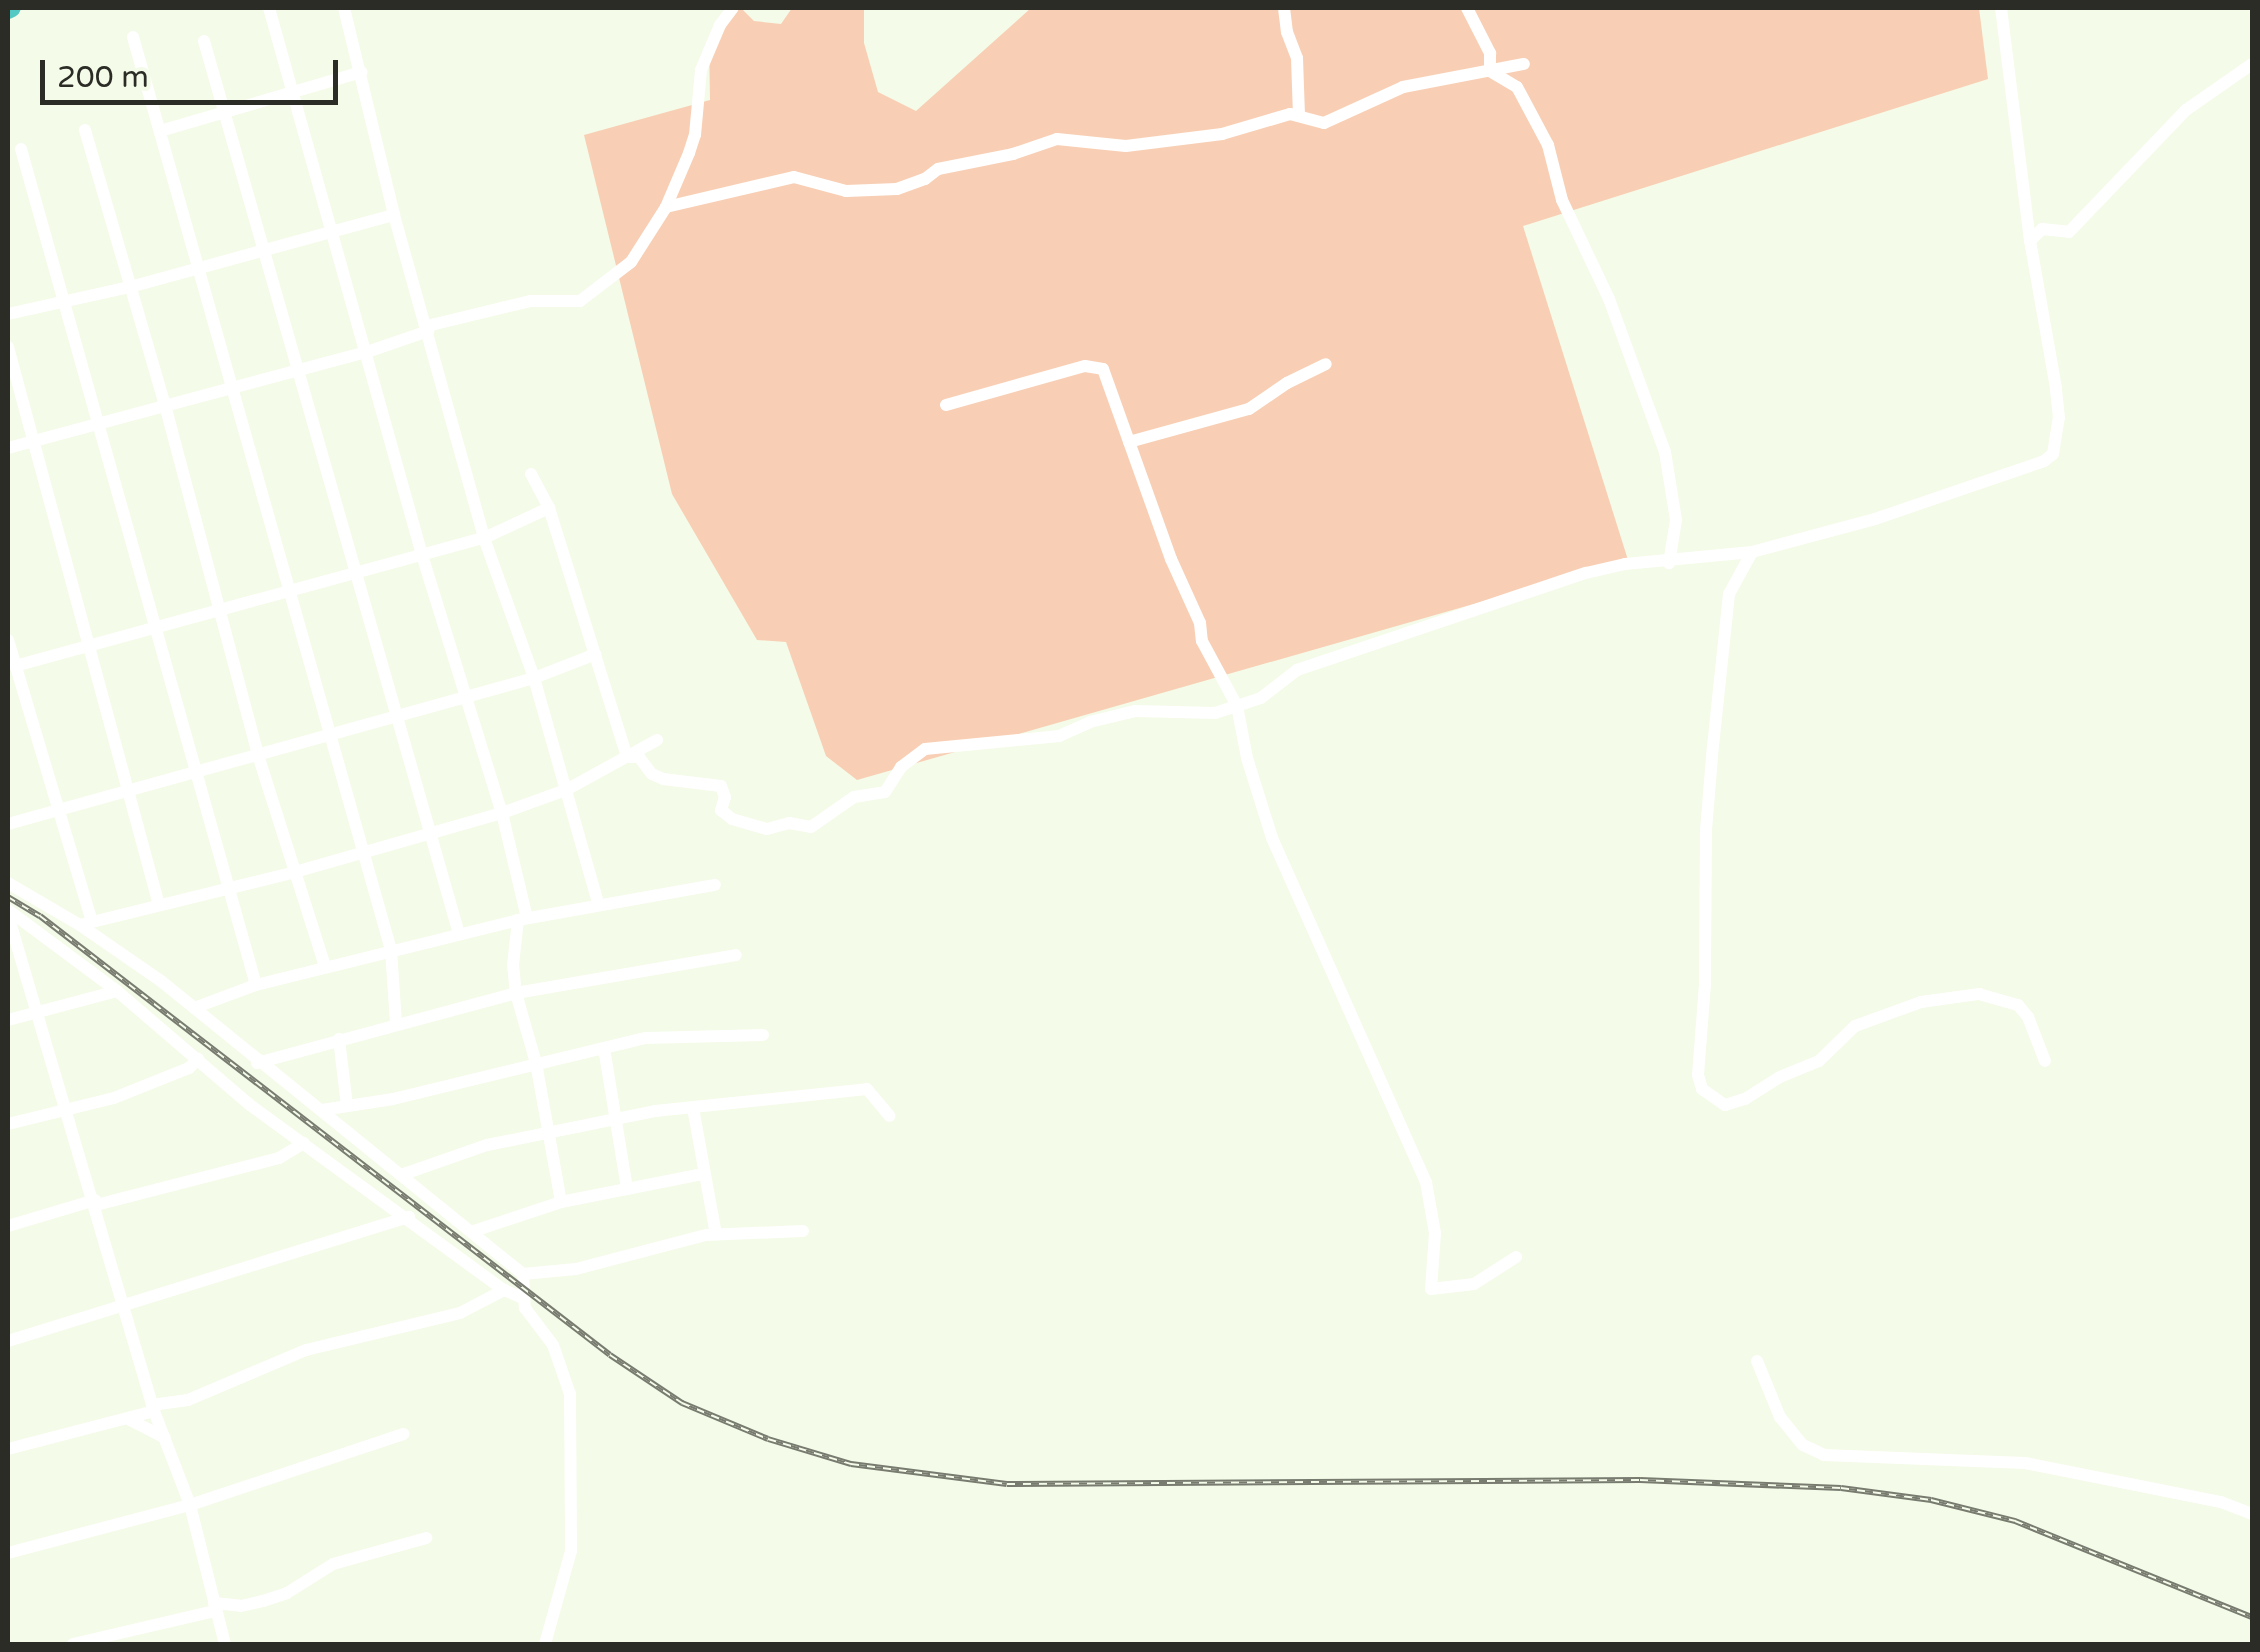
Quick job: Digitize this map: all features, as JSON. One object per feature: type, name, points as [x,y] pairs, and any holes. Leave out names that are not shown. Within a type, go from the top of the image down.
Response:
[{"type":"street","points":[[269,8],[422,556],[502,814],[522,919],[516,993],[536,1063],[561,1202]]},
{"type":"street","points":[[344,8],[394,215],[484,538],[534,678],[598,904]]},
{"type":"street","points":[[8,448],[366,352],[428,328],[530,301],[580,301],[631,262],[666,207],[695,135],[702,70],[720,25],[732,8]]},
{"type":"street","points":[[1284,8],[1287,32],[1298,58],[1299,115]]},
{"type":"street","points":[[1467,8],[1490,53],[1490,71]]},
{"type":"street","points":[[627,758],[639,757],[652,774],[663,779],[721,786],[725,797],[721,810],[732,820],[767,829],[789,823],[803,828],[844,808],[854,797],[885,792],[902,767],[925,749],[1058,736],[1090,722],[1136,711],[1187,715],[1236,706],[1261,698],[1297,670],[1586,573],[1625,564],[1669,563],[1752,552],[1874,519],[2044,461],[2052,454],[2059,418],[2030,241],[2001,8]]},
{"type":"street","points":[[133,37],[328,736],[392,950],[396,1024]]},
{"type":"street","points":[[204,42],[459,934]]},
{"type":"street","points":[[666,207],[794,177],[846,191],[897,189],[925,180],[938,169],[1012,154],[1040,142],[1142,144],[1222,134],[1299,115],[1324,123],[1404,87],[1524,64]]},
{"type":"street","points":[[2030,241],[2042,230],[2070,232],[2186,110],[2252,64]]},
{"type":"street","points":[[1490,71],[1517,88],[1548,145],[1562,200],[1610,299],[1665,452],[1676,520],[1669,563]]},
{"type":"street","points":[[160,131],[292,89],[362,72]]},
{"type":"street","points":[[85,130],[165,405],[258,756],[325,966]]},
{"type":"street","points":[[21,149],[256,984]]},
{"type":"street","points":[[8,314],[130,286],[394,215]]},
{"type":"street","points":[[8,347],[159,906]]},
{"type":"street","points":[[946,405],[1092,364],[1103,369],[1200,623],[1202,642],[1236,706],[1246,758],[1272,838],[1426,1182],[1436,1232],[1431,1288],[1474,1284],[1516,1258]]},
{"type":"street","points":[[1128,442],[1249,410],[1287,383],[1326,364]]},
{"type":"street","points":[[531,474],[549,508],[627,758]]},
{"type":"street","points":[[12,661],[90,646],[287,589],[422,556],[484,538],[549,508]]},
{"type":"street","points":[[1752,552],[1729,594],[1713,745],[1706,830],[1706,984],[1698,1075],[1702,1089],[1725,1105],[1744,1099],[1819,1061],[1855,1026],[1921,1002],[1979,994],[2018,1005],[2028,1018],[2045,1061]]},
{"type":"street","points":[[8,640],[59,809],[86,923]]},
{"type":"street","points":[[8,824],[534,678],[596,654]]},
{"type":"street","points":[[86,923],[363,854],[502,814],[566,790],[657,740]]},
{"type":"street","points":[[8,883],[86,923],[257,1063],[404,1174],[523,1274],[576,1269],[716,1234],[758,1236],[804,1231]]},
{"type":"street","points":[[194,1008],[256,984],[522,919],[715,885]]},
{"type":"street","points":[[8,912],[117,991],[250,1105],[409,1217],[504,1290],[523,1298]]},
{"type":"street","points":[[8,912],[96,1202],[153,1408],[190,1505],[225,1644]]},
{"type":"street","points":[[257,1063],[516,993],[736,954]]},
{"type":"street","points":[[8,1020],[117,991]]},
{"type":"street","points":[[322,1110],[604,1048],[693,1033],[763,1034]]},
{"type":"street","points":[[339,1038],[347,1106]]},
{"type":"street","points":[[604,1048],[627,1189]]},
{"type":"street","points":[[8,1124],[66,1112],[170,1076],[198,1059]]},
{"type":"street","points":[[404,1174],[488,1145],[617,1117],[866,1089],[890,1116]]},
{"type":"street","points":[[693,1108],[716,1234]]},
{"type":"street","points":[[8,1226],[279,1158],[304,1142]]},
{"type":"street","points":[[474,1231],[561,1202],[702,1174]]},
{"type":"street","points":[[8,1341],[124,1309],[223,1271],[409,1217]]},
{"type":"street","points":[[523,1274],[523,1298],[553,1345],[570,1394],[571,1552],[545,1644]]},
{"type":"street","points":[[8,1449],[130,1420],[306,1350],[460,1313],[504,1290]]},
{"type":"street","points":[[1757,1360],[1780,1416],[1803,1445],[1824,1454],[2024,1463],[2221,1502],[2252,1514]]},
{"type":"street","points":[[130,1420],[165,1438]]},
{"type":"street","points":[[8,1553],[190,1505],[403,1434]]},
{"type":"street","points":[[73,1644],[215,1607],[263,1602],[287,1593],[334,1564],[426,1538]]},
{"type":"shaded area","points":[[725,8],[741,8],[754,21],[781,24],[792,8],[864,8],[864,43],[878,92],[916,111],[1031,8],[1979,8],[1988,79],[1523,226],[1628,560],[857,780],[826,756],[786,642],[757,640],[672,494],[584,135],[710,100],[709,37]]},
{"type":"waterway","points":[[8,10],[12,8]]},
{"type":"railway","points":[[8,897],[40,916],[610,1355],[682,1403],[768,1439],[851,1464],[1007,1484],[1640,1480],[1841,1488],[1931,1500],[2015,1521],[2252,1617]]}]
